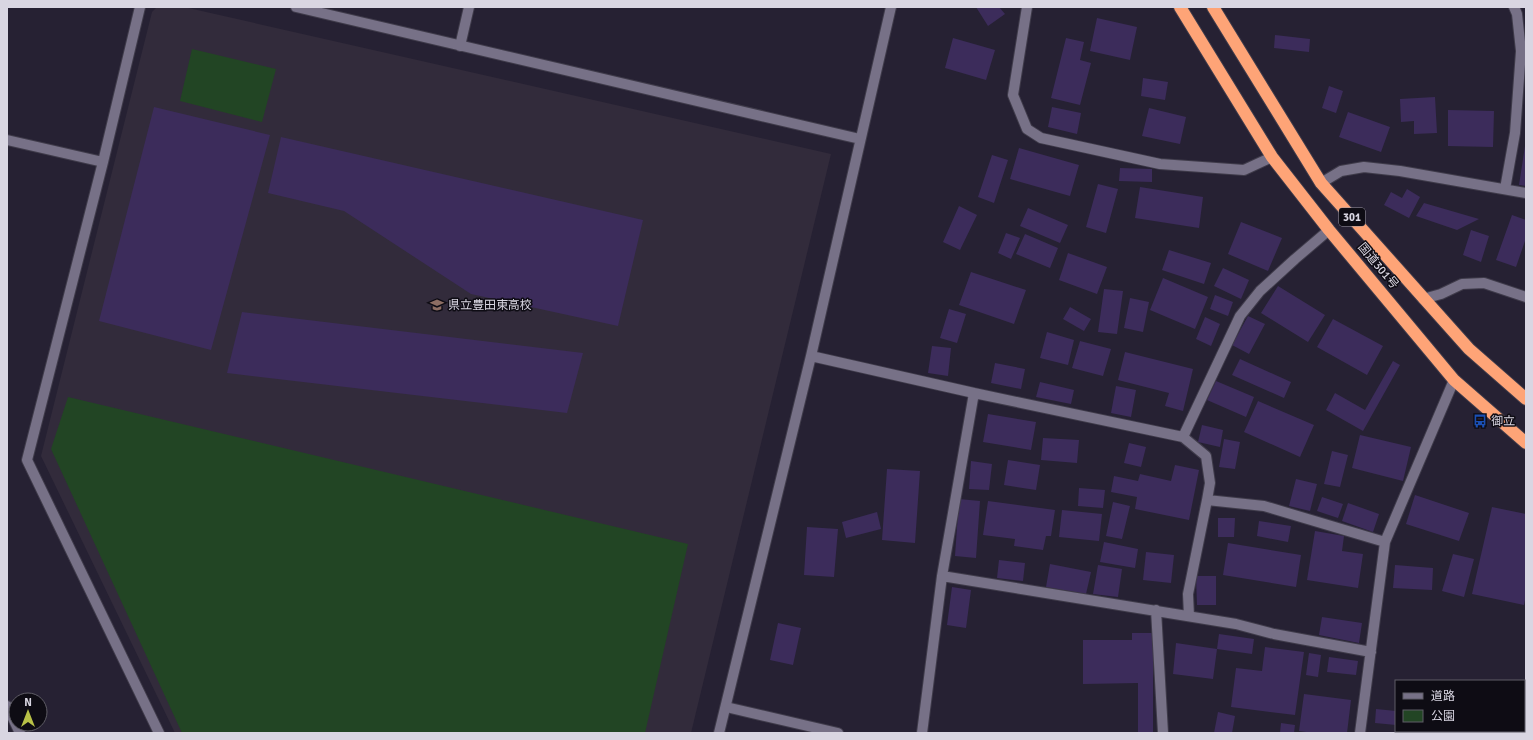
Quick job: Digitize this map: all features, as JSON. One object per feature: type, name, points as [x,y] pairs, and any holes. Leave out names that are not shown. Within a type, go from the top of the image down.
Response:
[{"type":"highway","name":"国道301号","points":[[1180,7],[1272,157],[1330,230],[1454,380],[1526,443]]},
{"type":"highway","name":"国道301号","points":[[1213,7],[1321,183],[1469,349],[1526,398]]},
{"type":"street","points":[[140,7],[103,162],[27,460],[159,733]]},
{"type":"street","points":[[296,7],[860,139]]},
{"type":"street","points":[[460,46],[469,7]]},
{"type":"street","points":[[719,733],[811,356],[891,7]]},
{"type":"street","points":[[1027,7],[1013,95],[1027,129],[1036,135],[1041,138],[1160,164],[1244,170],[1272,157]]},
{"type":"street","points":[[1505,189],[1515,133],[1520,51],[1517,14],[1514,7]]},
{"type":"street","points":[[7,140],[103,162]]},
{"type":"street","points":[[1321,183],[1341,171],[1364,167],[1400,171],[1526,193]]},
{"type":"street","points":[[1183,437],[1240,316],[1260,291],[1330,230]]},
{"type":"street","points":[[1423,299],[1441,294],[1462,284],[1484,283],[1526,297]]},
{"type":"street","points":[[811,356],[974,393],[1183,437],[1206,456],[1210,483],[1188,594],[1189,616]]},
{"type":"street","points":[[1360,733],[1385,542],[1454,380]]},
{"type":"street","points":[[922,733],[942,576],[974,393]]},
{"type":"street","points":[[1207,500],[1264,506],[1385,542]]},
{"type":"street","points":[[942,576],[1236,624],[1274,634],[1371,652]]},
{"type":"street","points":[[1156,610],[1163,733]]},
{"type":"street","points":[[7,706],[20,733]]},
{"type":"street","points":[[726,707],[810,730],[838,733]]},
{"type":"shaded area","name":"県立豊田東高校","points":[[157,7],[184,7],[831,154],[691,733],[175,733],[41,456],[152,12]]},
{"type":"green space","points":[[192,49],[276,69],[262,122],[180,101]]},
{"type":"green space","points":[[68,397],[688,544],[645,733],[182,733],[51,449]]},
{"type":"building","points":[[976,7],[999,7],[1005,14],[988,26]]},
{"type":"building","points":[[1097,18],[1137,27],[1130,60],[1090,51]]},
{"type":"building","points":[[1275,35],[1310,39],[1309,52],[1274,48]]},
{"type":"building","points":[[953,38],[995,50],[986,80],[945,68]]},
{"type":"building","points":[[1066,38],[1084,42],[1080,60],[1091,63],[1080,105],[1051,98]]},
{"type":"building","points":[[1143,78],[1168,82],[1165,100],[1141,96]]},
{"type":"building","points":[[1329,86],[1343,91],[1336,113],[1322,108]]},
{"type":"building","points":[[1435,97],[1437,133],[1414,134],[1414,121],[1401,122],[1400,99]]},
{"type":"building","points":[[154,107],[270,135],[211,350],[99,321]]},
{"type":"building","points":[[1052,107],[1081,113],[1077,134],[1048,127]]},
{"type":"building","points":[[1149,108],[1186,117],[1180,144],[1142,136]]},
{"type":"building","points":[[1448,110],[1494,111],[1493,147],[1448,146]]},
{"type":"building","points":[[1348,112],[1390,127],[1381,152],[1339,137]]},
{"type":"building","points":[[281,137],[643,220],[618,326],[471,294],[344,211],[268,193]]},
{"type":"building","points":[[1526,146],[1526,186],[1519,185]]},
{"type":"building","points":[[1019,148],[1079,165],[1070,196],[1010,179]]},
{"type":"building","points":[[992,155],[1008,160],[994,203],[978,197]]},
{"type":"building","points":[[1120,168],[1152,169],[1152,182],[1119,181]]},
{"type":"building","points":[[1098,184],[1118,189],[1106,233],[1086,227]]},
{"type":"building","points":[[1140,187],[1203,197],[1199,228],[1135,218]]},
{"type":"building","points":[[1407,189],[1420,197],[1409,218],[1384,205],[1391,192],[1402,198]]},
{"type":"building","points":[[1424,203],[1479,219],[1457,230],[1416,216]]},
{"type":"building","points":[[959,206],[977,215],[960,250],[943,242]]},
{"type":"building","points":[[1028,208],[1068,225],[1060,243],[1020,226]]},
{"type":"building","points":[[1512,215],[1526,220],[1526,238],[1516,267],[1496,260]]},
{"type":"building","points":[[1241,222],[1282,238],[1268,271],[1228,254]]},
{"type":"building","points":[[1471,230],[1489,236],[1481,262],[1463,255]]},
{"type":"building","points":[[1006,233],[1020,238],[1011,259],[998,253]]},
{"type":"building","points":[[1025,234],[1058,248],[1050,268],[1016,254]]},
{"type":"building","points":[[1169,250],[1211,263],[1204,284],[1162,270]]},
{"type":"building","points":[[1068,253],[1107,267],[1097,294],[1059,280]]},
{"type":"building","points":[[1223,268],[1249,280],[1241,299],[1214,286]]},
{"type":"building","points":[[971,272],[1026,290],[1014,324],[959,305]]},
{"type":"building","points":[[1163,278],[1208,297],[1195,329],[1150,310]]},
{"type":"building","points":[[1278,286],[1325,315],[1308,342],[1261,313]]},
{"type":"building","points":[[1104,289],[1123,291],[1117,334],[1098,332]]},
{"type":"building","points":[[1215,295],[1233,302],[1228,316],[1210,309]]},
{"type":"building","points":[[1130,298],[1149,302],[1143,332],[1124,328]]},
{"type":"building","points":[[1070,307],[1091,319],[1084,331],[1063,319]]},
{"type":"building","points":[[949,309],[966,314],[957,343],[940,338]]},
{"type":"building","points":[[242,312],[583,353],[567,413],[227,373]]},
{"type":"building","points":[[1248,316],[1265,324],[1249,354],[1232,345]]},
{"type":"building","points":[[1205,317],[1220,324],[1211,346],[1196,339]]},
{"type":"building","points":[[1333,319],[1383,346],[1367,375],[1317,347]]},
{"type":"building","points":[[1047,332],[1074,340],[1068,365],[1040,358]]},
{"type":"building","points":[[1080,341],[1111,349],[1103,376],[1072,368]]},
{"type":"building","points":[[932,346],[951,348],[948,376],[928,373]]},
{"type":"building","points":[[1125,352],[1193,369],[1183,411],[1165,406],[1169,393],[1118,380]]},
{"type":"building","points":[[1240,359],[1291,382],[1284,398],[1232,375]]},
{"type":"building","points":[[1393,361],[1400,365],[1363,431],[1326,410],[1335,393],[1365,410]]},
{"type":"building","points":[[995,363],[1025,369],[1021,389],[991,383]]},
{"type":"building","points":[[1216,381],[1254,397],[1246,417],[1207,400]]},
{"type":"building","points":[[1040,382],[1074,390],[1071,404],[1036,397]]},
{"type":"building","points":[[1116,386],[1136,390],[1131,417],[1111,413]]},
{"type":"building","points":[[1258,401],[1314,425],[1300,457],[1244,432]]},
{"type":"building","points":[[988,414],[1036,422],[1031,450],[983,442]]},
{"type":"building","points":[[1202,425],[1223,430],[1220,447],[1198,442]]},
{"type":"building","points":[[1360,435],[1411,447],[1403,481],[1352,468]]},
{"type":"building","points":[[1043,438],[1079,440],[1077,463],[1041,460]]},
{"type":"building","points":[[1224,439],[1240,442],[1235,469],[1219,467]]},
{"type":"building","points":[[1129,443],[1146,447],[1141,467],[1124,463]]},
{"type":"building","points":[[1332,451],[1348,455],[1340,487],[1324,484]]},
{"type":"building","points":[[1008,460],[1040,465],[1036,490],[1004,485]]},
{"type":"building","points":[[971,461],[992,464],[989,490],[969,489]]},
{"type":"building","points":[[1175,465],[1199,470],[1189,520],[1135,509],[1137,497],[1111,492],[1114,476],[1138,481],[1140,474],[1171,481]]},
{"type":"building","points":[[887,469],[920,471],[915,543],[882,540]]},
{"type":"building","points":[[1296,479],[1317,484],[1310,511],[1289,506]]},
{"type":"building","points":[[1079,488],[1105,490],[1103,508],[1078,506]]},
{"type":"building","points":[[1415,495],[1469,513],[1459,541],[1406,524]]},
{"type":"building","points":[[1322,497],[1343,504],[1338,518],[1317,511]]},
{"type":"building","points":[[959,499],[980,501],[976,558],[955,556]]},
{"type":"building","points":[[988,501],[1055,510],[1051,536],[1046,536],[1043,550],[1014,546],[1015,539],[983,535]]},
{"type":"building","points":[[1113,502],[1130,506],[1122,539],[1106,536]]},
{"type":"building","points":[[1348,503],[1379,514],[1373,532],[1342,521]]},
{"type":"building","points":[[1492,507],[1526,514],[1526,595],[1524,605],[1472,594]]},
{"type":"building","points":[[1062,510],[1102,514],[1099,541],[1059,537]]},
{"type":"building","points":[[877,512],[881,529],[846,538],[842,522]]},
{"type":"building","points":[[1218,518],[1235,518],[1234,537],[1218,537]]},
{"type":"building","points":[[1259,521],[1291,526],[1288,542],[1257,536]]},
{"type":"building","points":[[807,527],[838,529],[834,577],[804,575]]},
{"type":"building","points":[[1315,531],[1344,536],[1342,551],[1363,554],[1358,588],[1307,580]]},
{"type":"building","points":[[1104,542],[1138,549],[1135,568],[1100,562]]},
{"type":"building","points":[[1228,543],[1301,555],[1296,587],[1223,575]]},
{"type":"building","points":[[1146,552],[1174,555],[1171,583],[1143,580]]},
{"type":"building","points":[[1453,554],[1474,559],[1464,597],[1442,591]]},
{"type":"building","points":[[999,560],[1025,563],[1023,581],[997,578]]},
{"type":"building","points":[[1050,564],[1091,572],[1086,594],[1046,587]]},
{"type":"building","points":[[1098,565],[1122,569],[1118,597],[1093,594]]},
{"type":"building","points":[[1395,565],[1433,568],[1432,590],[1393,588]]},
{"type":"building","points":[[1196,576],[1216,576],[1216,605],[1197,605]]},
{"type":"building","points":[[952,587],[971,590],[966,628],[947,625]]},
{"type":"building","points":[[1322,617],[1362,623],[1359,643],[1319,635]]},
{"type":"building","points":[[778,623],[801,628],[793,665],[770,660]]},
{"type":"building","points":[[1132,633],[1153,633],[1153,733],[1138,733],[1138,683],[1083,684],[1083,640],[1132,640]]},
{"type":"building","points":[[1219,634],[1254,639],[1252,654],[1217,649]]},
{"type":"building","points":[[1176,643],[1217,649],[1213,679],[1173,674]]},
{"type":"building","points":[[1265,647],[1304,652],[1295,715],[1231,707],[1236,668],[1262,671]]},
{"type":"building","points":[[1309,653],[1321,655],[1318,677],[1306,675]]},
{"type":"building","points":[[1329,657],[1358,661],[1356,675],[1327,672]]},
{"type":"building","points":[[1304,694],[1351,700],[1347,733],[1313,733],[1299,731]]},
{"type":"building","points":[[1376,709],[1395,711],[1395,725],[1375,723]]},
{"type":"building","points":[[1218,712],[1235,716],[1232,733],[1214,733]]},
{"type":"building","points":[[1281,723],[1295,725],[1294,733],[1280,733]]},
{"type":"place","name":"県立豊田東高校","points":[[437,305]]},
{"type":"place","name":"御立","points":[[1480,421]]}]
